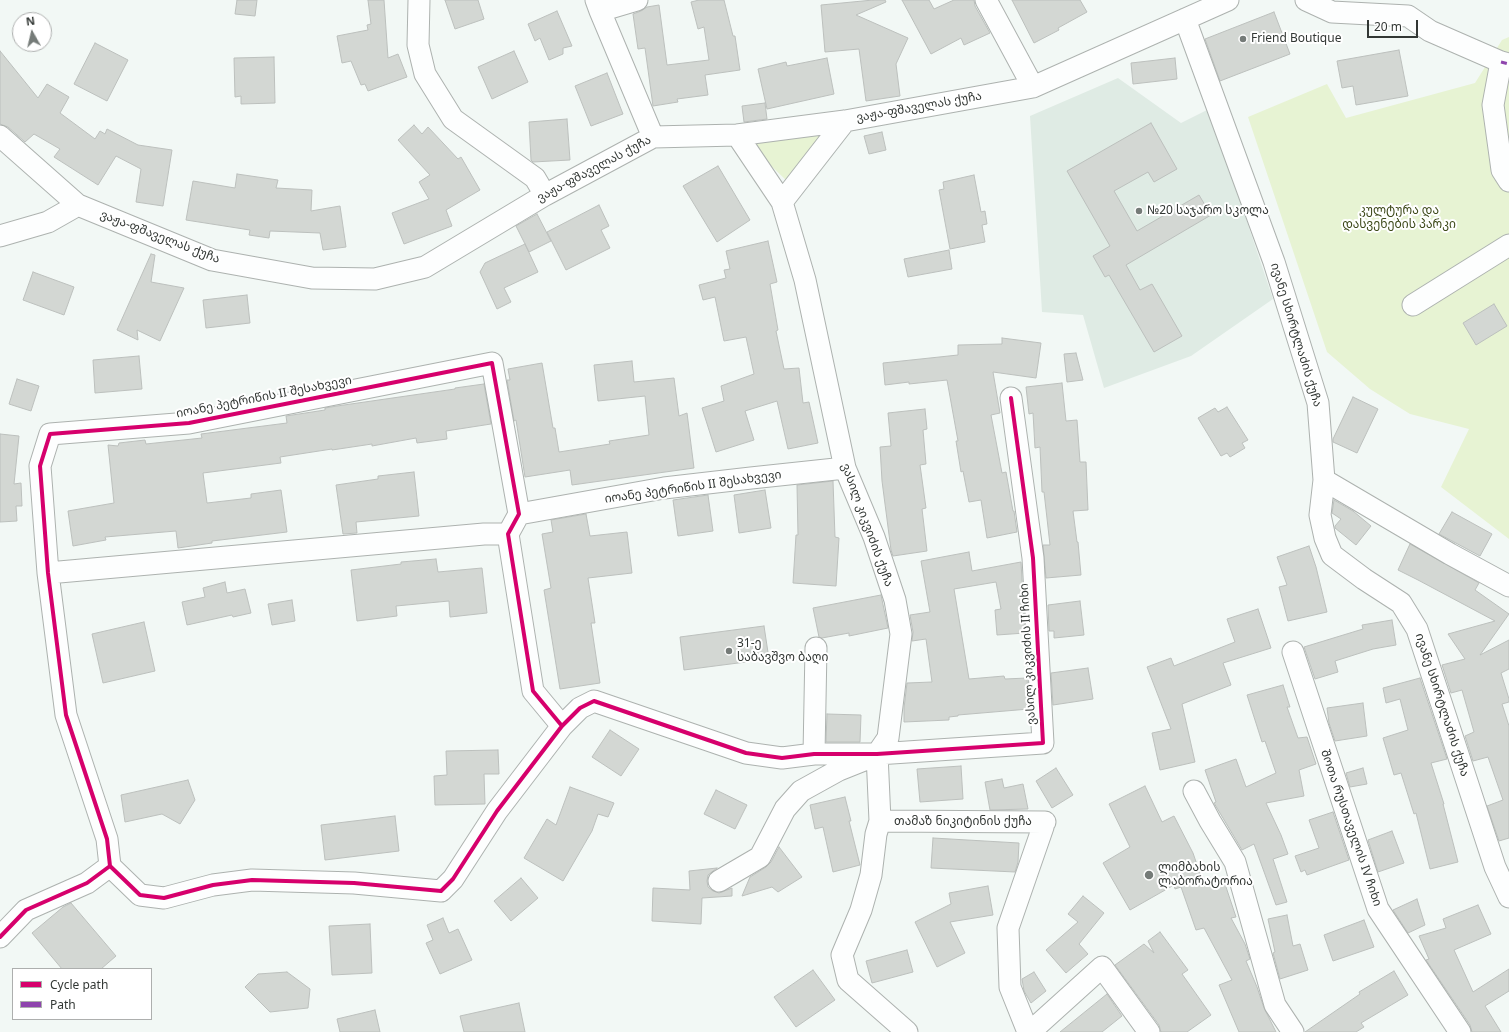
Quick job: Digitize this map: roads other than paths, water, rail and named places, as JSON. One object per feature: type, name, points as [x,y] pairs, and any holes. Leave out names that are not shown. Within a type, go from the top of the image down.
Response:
[{"type":"street","points":[[419,0],[418,45],[426,74],[453,119],[535,178],[545,195]]},
{"type":"street","points":[[637,0],[598,6],[653,137]]},
{"type":"street","points":[[986,0],[1033,87]]},
{"type":"street","name":"ვაჟა-ფშაველას ქუჩა","points":[[0,136],[78,205],[212,260],[312,278],[375,279],[425,267],[545,195],[653,137],[737,136],[845,121],[1033,87],[1228,0]]},
{"type":"street","points":[[1306,0],[1332,12],[1408,16],[1430,31],[1505,63],[1493,105],[1502,170],[1509,181]]},
{"type":"street","name":"ივანე სხირტლაძის ქუჩა","points":[[1185,19],[1274,262],[1318,404],[1324,480],[1320,515],[1325,538],[1332,555],[1364,579],[1401,602],[1417,629],[1495,867],[1509,897]]},
{"type":"street","points":[[782,202],[845,121]]},
{"type":"street","name":"ვასილ კიკვიძის ქუჩა","points":[[737,136],[782,202],[805,280],[845,468],[874,537],[895,600],[901,634],[888,738],[877,754]]},
{"type":"street","points":[[0,236],[48,222],[78,205]]},
{"type":"street","points":[[1413,305],[1509,245]]},
{"type":"street","name":"იოანე პეტრიწის II შესახვევი","points":[[110,866],[107,839],[66,715],[48,573],[40,466],[50,434],[189,423],[492,363],[519,514],[664,488],[845,468]]},
{"type":"street","name":"ვასილ კიკვიძის II ჩიხი","points":[[877,754],[1043,743],[1033,558],[1011,398]]},
{"type":"street","points":[[1324,480],[1450,554],[1509,586]]},
{"type":"street","points":[[519,514],[508,534],[533,692],[562,726]]},
{"type":"street","points":[[48,573],[484,534],[508,534]]},
{"type":"street","points":[[814,754],[816,648]]},
{"type":"street","name":"შოთა რუსთაველის IV ჩიხი","points":[[1293,652],[1378,909],[1460,1032]]},
{"type":"street","points":[[0,937],[26,910],[87,883],[110,866],[140,895],[164,898],[213,886],[252,880],[354,883],[441,891],[453,879],[497,811],[562,726],[580,708],[594,701],[746,754],[782,758],[814,754],[877,754]]},
{"type":"street","points":[[877,754],[880,821],[876,834],[870,875],[861,910],[842,956],[848,980],[907,1032]]},
{"type":"street","points":[[719,881],[760,857],[785,809],[801,791],[839,770],[877,754]]},
{"type":"street","points":[[1194,791],[1235,862],[1275,1005],[1293,1032]]},
{"type":"street","name":"თამაზ ნიკიტინის ქუჩა","points":[[880,821],[1044,825],[1008,928],[1010,987],[1029,1032],[1102,967],[1149,1032]]},
{"type":"place","name":"Friend Boutique","points":[[1243,39]]},
{"type":"place","name":"№20 საჯარო სკოლა","points":[[1139,211]]},
{"type":"place","name":"31-ე საბავშვო ბაღი","points":[[729,651]]},
{"type":"place","name":"ლიმბახის ლაბორატორია","points":[[1149,875]]},
{"type":"park label","name":"კულტურა და დასვენების პარკი","points":[[1399,218]]}]
